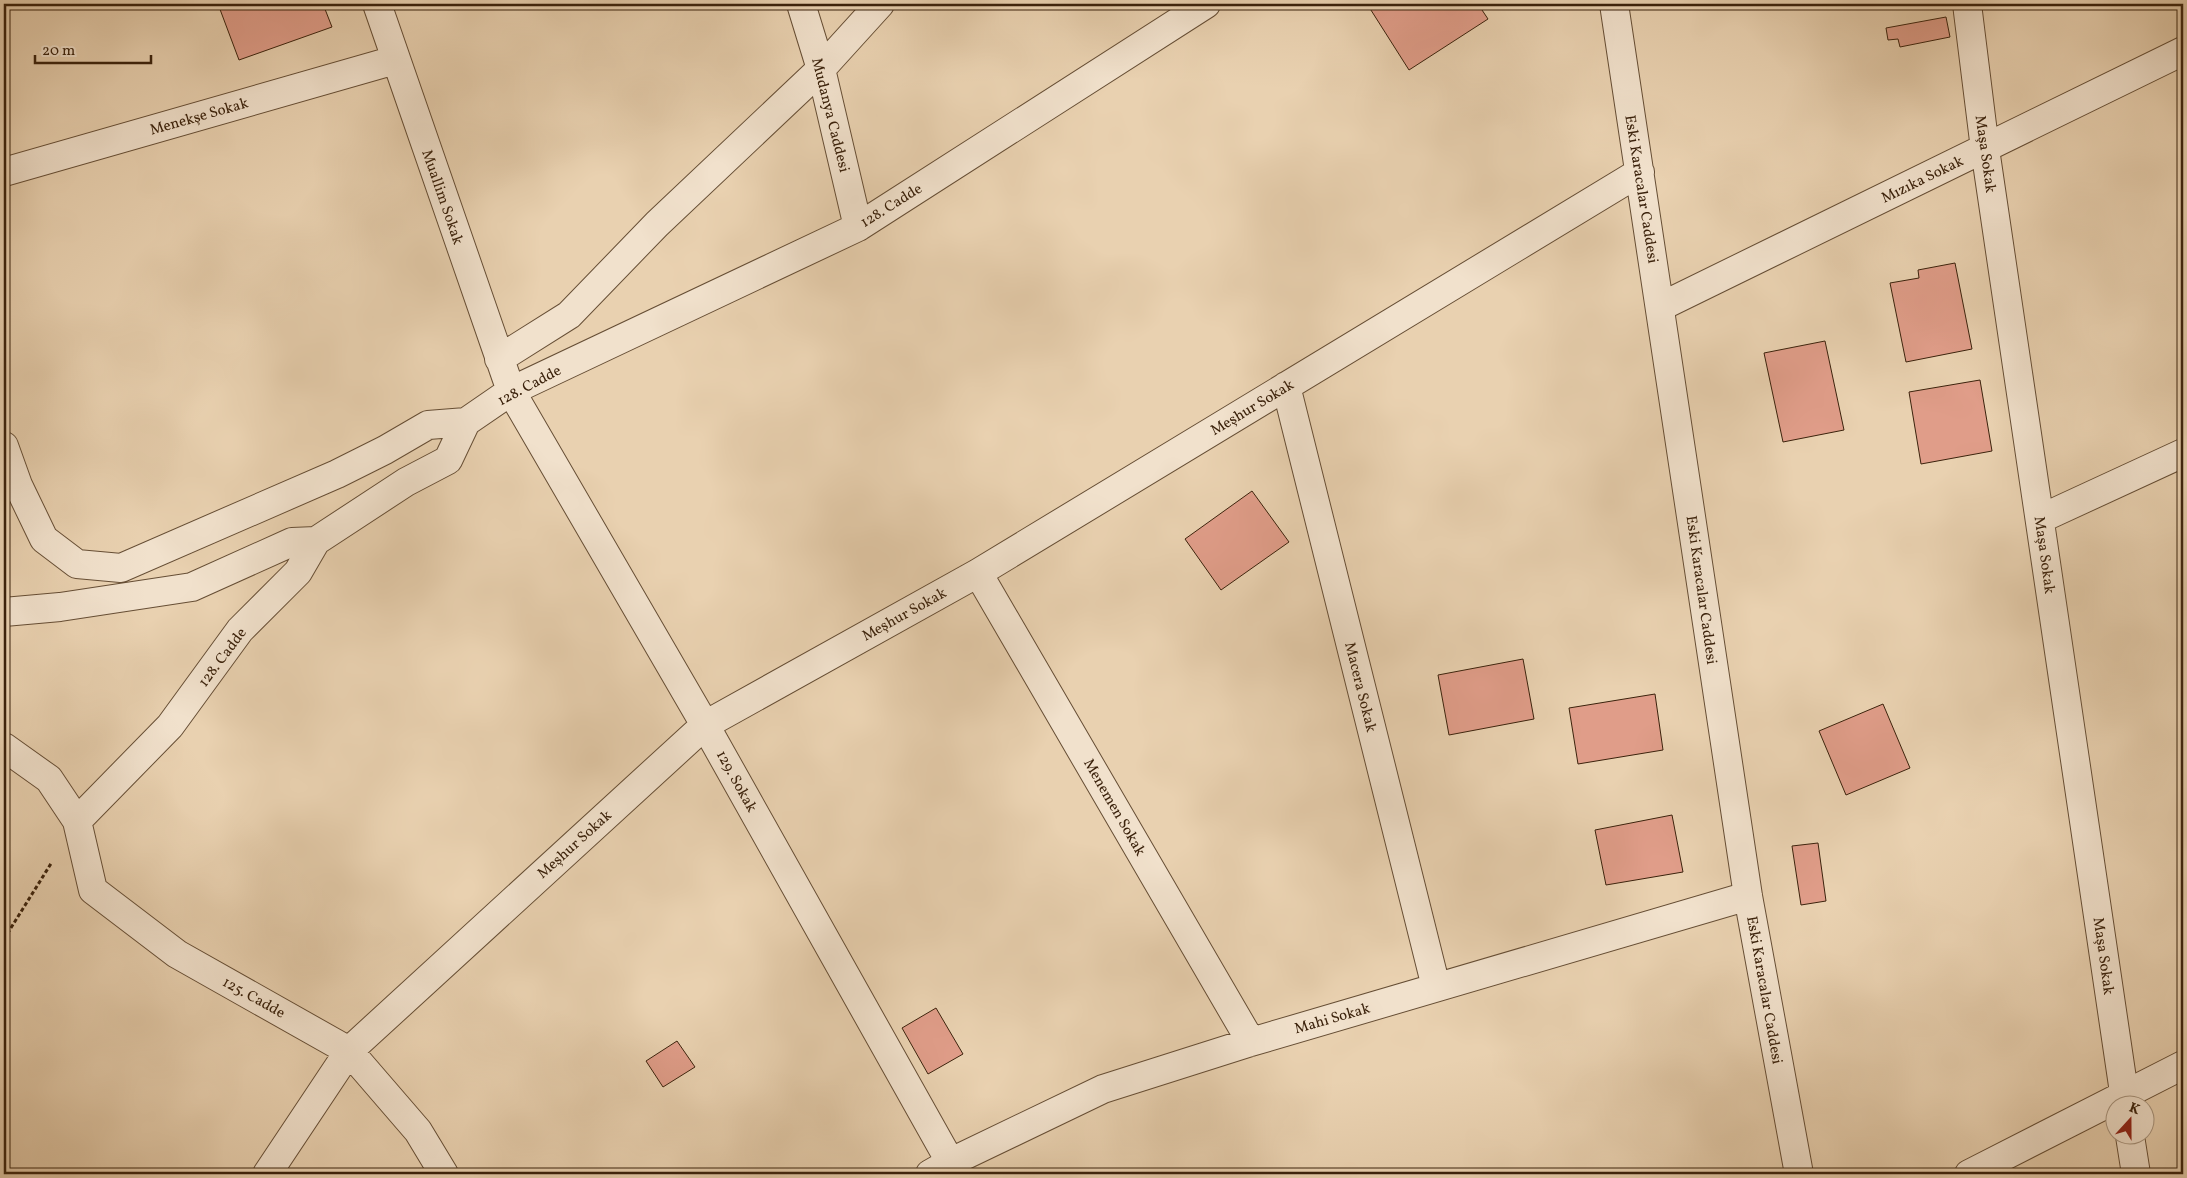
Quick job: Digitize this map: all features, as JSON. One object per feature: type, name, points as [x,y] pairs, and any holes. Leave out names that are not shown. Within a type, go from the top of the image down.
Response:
[{"type":"street","name":"Muallim Sokak","points":[[377,4],[511,390]]},
{"type":"street","name":"Mudanya Caddesi","points":[[801,4],[821,69],[858,227]]},
{"type":"street","points":[[499,358],[568,315],[657,224],[821,69],[880,4]]},
{"type":"street","name":"128. Cadde","points":[[77,821],[170,726],[240,630],[298,572],[316,541],[406,482],[448,460],[466,422],[511,390],[858,227],[1206,4]]},
{"type":"street","name":"Eski Karacalar Caddesi","points":[[1614,4],[1748,896],[1798,1174]]},
{"type":"street","name":"Maşa Sokak","points":[[1967,4],[1985,148],[2124,1096]]},
{"type":"street","name":"Mızıka Sokak","points":[[1660,308],[2183,52]]},
{"type":"street","name":"Menekşe Sokak","points":[[4,172],[395,60]]},
{"type":"street","name":"Meşhur Sokak","points":[[268,1174],[349,1051],[705,725],[978,573],[1640,172]]},
{"type":"street","name":"Macera Sokak","points":[[1286,386],[1436,987]]},
{"type":"street","name":"129. Sokak","points":[[511,390],[705,725],[946,1170]]},
{"type":"street","points":[[4,446],[18,485],[44,539],[77,564],[121,568],[337,474],[385,450],[428,425],[466,422]]},
{"type":"street","points":[[2040,519],[2183,453]]},
{"type":"street","points":[[4,612],[60,607],[192,587],[292,542],[316,541]]},
{"type":"street","name":"Menemen Sokak","points":[[978,573],[1251,1042]]},
{"type":"street","points":[[4,747],[49,779],[77,821]]},
{"type":"street","name":"125. Cadde","points":[[77,821],[93,890],[177,954],[349,1051],[418,1131],[444,1174]]},
{"type":"street","name":"Mahi Sokak","points":[[946,1170],[1103,1089],[1251,1042],[1748,896]]},
{"type":"street","points":[[2132,1096],[2183,1065]]},
{"type":"street","points":[[1969,1174],[2104,1110]]},
{"type":"street","points":[[2132,1146],[2136,1174]]},
{"type":"path","points":[[4,939],[77,821]]},
{"type":"building","points":[[218,4],[323,4],[332,27],[239,60]]},
{"type":"building","points":[[1373,4],[1478,4],[1488,19],[1409,70],[1369,7]]},
{"type":"building","points":[[1946,17],[1950,37],[1900,47],[1898,39],[1888,40],[1886,28]]},
{"type":"building","points":[[1955,263],[1972,349],[1906,362],[1890,283],[1919,278],[1918,270]]},
{"type":"building","points":[[1825,341],[1844,430],[1783,442],[1764,353]]},
{"type":"building","points":[[1980,380],[1992,451],[1921,464],[1909,392]]},
{"type":"building","points":[[1252,491],[1289,542],[1221,590],[1185,539]]},
{"type":"building","points":[[1523,659],[1534,719],[1449,735],[1438,675]]},
{"type":"building","points":[[1655,694],[1663,750],[1578,764],[1569,708]]},
{"type":"building","points":[[1883,704],[1910,768],[1846,795],[1819,731]]},
{"type":"building","points":[[1672,815],[1683,872],[1606,885],[1595,830]]},
{"type":"building","points":[[1818,843],[1826,901],[1801,905],[1792,846]]},
{"type":"building","points":[[936,1008],[963,1054],[928,1074],[902,1028]]},
{"type":"building","points":[[677,1041],[695,1067],[663,1087],[646,1061]]}]
